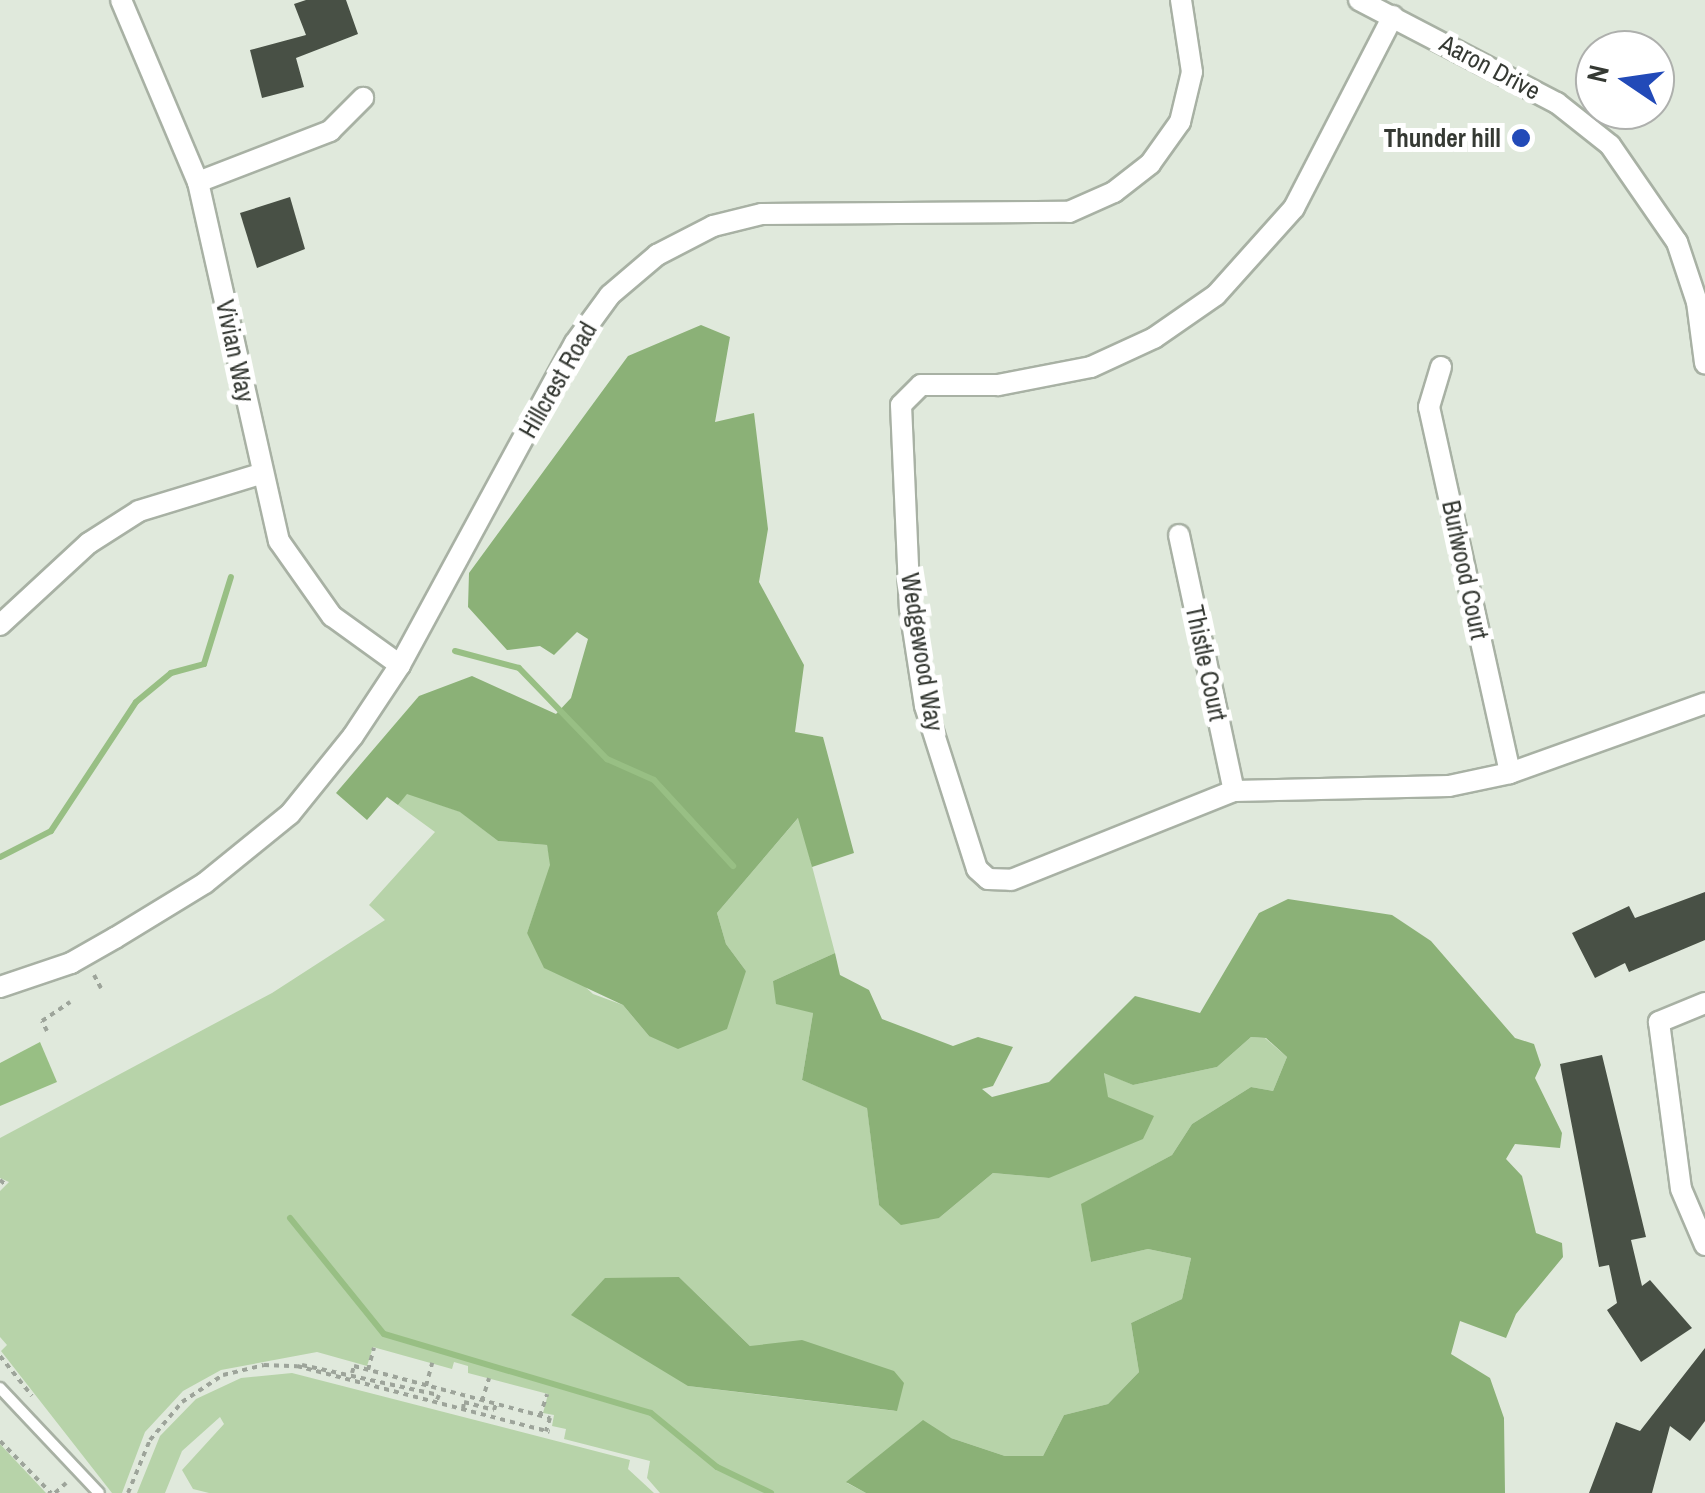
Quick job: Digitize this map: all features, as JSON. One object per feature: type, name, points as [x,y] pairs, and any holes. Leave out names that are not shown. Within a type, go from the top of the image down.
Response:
[{"type":"street","name":"Vivian Way","points":[[121,0],[198,182],[260,474],[280,541],[308,590],[332,616],[400,664]]},
{"type":"street","name":"Hillcrest Road","points":[[0,988],[83,957],[205,883],[265,837],[323,776],[400,664],[575,343],[610,295],[657,255],[713,226],[762,214],[1069,212],[1114,192],[1150,164],[1180,122],[1192,72],[1181,0]]},
{"type":"street","name":"Aaron Drive","points":[[1359,0],[1557,103],[1610,145],[1677,242],[1697,302],[1705,363]]},
{"type":"street","name":"Wedgewood Way","points":[[1393,16],[1294,208],[1216,296],[1154,338],[1091,366],[998,384],[921,384],[902,405],[910,609],[925,706],[982,875],[1011,880],[1234,791],[1450,786],[1510,773],[1705,703]]},
{"type":"street","points":[[198,182],[330,131],[363,98]]},
{"type":"street","name":"Burlwood Court","points":[[1440,367],[1429,407],[1510,773]]},
{"type":"street","points":[[0,625],[89,543],[139,511],[260,474]]},
{"type":"street","name":"Thistle Court","points":[[1179,535],[1234,791]]},
{"type":"street","points":[[1705,1004],[1659,1022],[1681,1189],[1705,1245]]},
{"type":"lane","points":[[0,1388],[98,1493]]},
{"type":"path","points":[[48,1031],[42,1021],[70,1002]]},
{"type":"path","points":[[0,1180],[6,1185]]},
{"type":"path","points":[[368,1370],[374,1348]]},
{"type":"path","points":[[128,1493],[150,1440],[182,1402],[223,1375],[312,1362],[438,1395],[436,1402]]},
{"type":"path","points":[[426,1386],[432,1363]]},
{"type":"path","points":[[297,1366],[548,1432],[550,1418],[354,1366],[352,1373]]},
{"type":"path","points":[[482,1400],[488,1378]]},
{"type":"path","points":[[540,1416],[546,1394]]},
{"type":"path","points":[[462,1409],[464,1402],[494,1410],[496,1404]]},
{"type":"path","points":[[0,1441],[51,1493]]},
{"type":"shaded area","points":[[701,325],[730,337],[715,422],[754,413],[768,529],[759,582],[804,665],[795,732],[823,737],[854,853],[812,867],[798,818],[717,913],[726,944],[746,971],[727,1029],[678,1049],[649,1036],[623,1005],[544,968],[527,933],[550,865],[547,845],[498,841],[460,812],[407,794],[398,805],[387,797],[367,820],[336,793],[419,696],[472,676],[556,714],[571,698],[588,639],[577,632],[554,655],[540,646],[507,650],[468,607],[469,573],[628,356]]},
{"type":"shaded area","points":[[407,793],[461,812],[498,841],[547,845],[551,865],[527,933],[593,994],[623,1005],[649,1036],[746,971],[726,944],[717,913],[799,817],[835,953],[773,981],[813,1013],[802,1080],[867,1107],[879,1205],[939,1218],[993,1173],[1049,1178],[1107,1097],[1104,1072],[1133,1085],[1217,1067],[1251,1037],[1265,1038],[1287,1057],[1273,1091],[1251,1087],[1192,1124],[1172,1155],[1082,1204],[1091,1262],[1148,1249],[1191,1258],[1182,1299],[1131,1323],[1139,1372],[1108,1404],[1064,1415],[1043,1456],[1005,1456],[951,1438],[847,1483],[866,1493],[660,1493],[647,1478],[650,1461],[564,1439],[566,1429],[552,1426],[554,1415],[543,1413],[548,1394],[468,1373],[468,1366],[454,1362],[452,1369],[373,1347],[367,1366],[317,1352],[221,1370],[183,1391],[145,1432],[122,1493],[112,1493],[1,1351],[7,1345],[0,1337],[0,1191],[9,1182],[0,1178],[0,1138],[272,993],[385,920],[369,905],[435,832],[398,805]],"holes":[[[679,1277],[750,1346],[896,1411],[688,1386]]]},
{"type":"shaded area","points":[[1288,899],[1392,915],[1431,941],[1515,1038],[1534,1044],[1541,1065],[1535,1078],[1562,1133],[1560,1148],[1515,1144],[1506,1159],[1522,1176],[1536,1233],[1562,1243],[1563,1257],[1516,1314],[1506,1338],[1460,1321],[1451,1354],[1490,1378],[1504,1418],[1505,1493],[866,1493],[846,1482],[923,1420],[951,1438],[1005,1456],[1043,1456],[1064,1415],[1108,1404],[1139,1372],[1131,1323],[1182,1299],[1191,1258],[1148,1249],[1091,1262],[1081,1204],[1172,1155],[1192,1124],[1251,1087],[1273,1091],[1287,1057],[1266,1038],[1251,1037],[1217,1067],[1133,1085],[1104,1073],[1108,1097],[1154,1116],[1143,1139],[1049,1178],[993,1173],[939,1218],[901,1225],[879,1205],[867,1108],[802,1080],[813,1013],[776,1004],[773,981],[835,953],[840,975],[869,990],[882,1019],[953,1046],[978,1037],[1013,1047],[993,1086],[982,1089],[992,1097],[1049,1082],[1135,996],[1200,1013],[1259,913]]},
{"type":"shaded area","points":[[40,1042],[57,1082],[0,1106],[0,1063]]},
{"type":"shaded area","points":[[679,1277],[750,1346],[802,1340],[894,1371],[904,1383],[897,1411],[688,1386],[571,1315],[605,1278]]},
{"type":"shaded area","points":[[292,1373],[630,1460],[628,1469],[654,1493],[209,1493],[193,1489],[182,1470],[224,1424],[220,1417],[182,1451],[165,1493],[137,1493],[160,1436],[196,1399],[241,1378]]},
{"type":"shaded area","points":[[0,1444],[46,1493],[0,1493]]},
{"type":"building","points":[[306,0],[346,0],[358,34],[296,58],[304,87],[262,98],[250,50],[306,35],[294,4]]},
{"type":"building","points":[[290,197],[305,249],[257,268],[240,213]]},
{"type":"building","points":[[1705,892],[1705,940],[1629,972],[1625,963],[1595,978],[1572,933],[1629,906],[1635,918]]},
{"type":"building","points":[[1602,1055],[1646,1237],[1631,1240],[1642,1286],[1650,1280],[1692,1328],[1641,1362],[1607,1310],[1617,1303],[1609,1265],[1599,1267],[1560,1064]]},
{"type":"building","points":[[1705,1348],[1705,1421],[1690,1441],[1670,1426],[1652,1493],[1589,1493],[1616,1422],[1640,1431]]},
{"type":"waterway","points":[[0,857],[51,831],[136,702],[171,673],[204,664],[231,577]]},
{"type":"waterway","points":[[455,651],[519,668],[607,759],[654,780],[733,866]]},
{"type":"waterway","points":[[290,1218],[384,1334],[651,1413],[717,1467],[771,1493]]},
{"type":"place","name":"Thunder hill","points":[[1521,138]]}]
